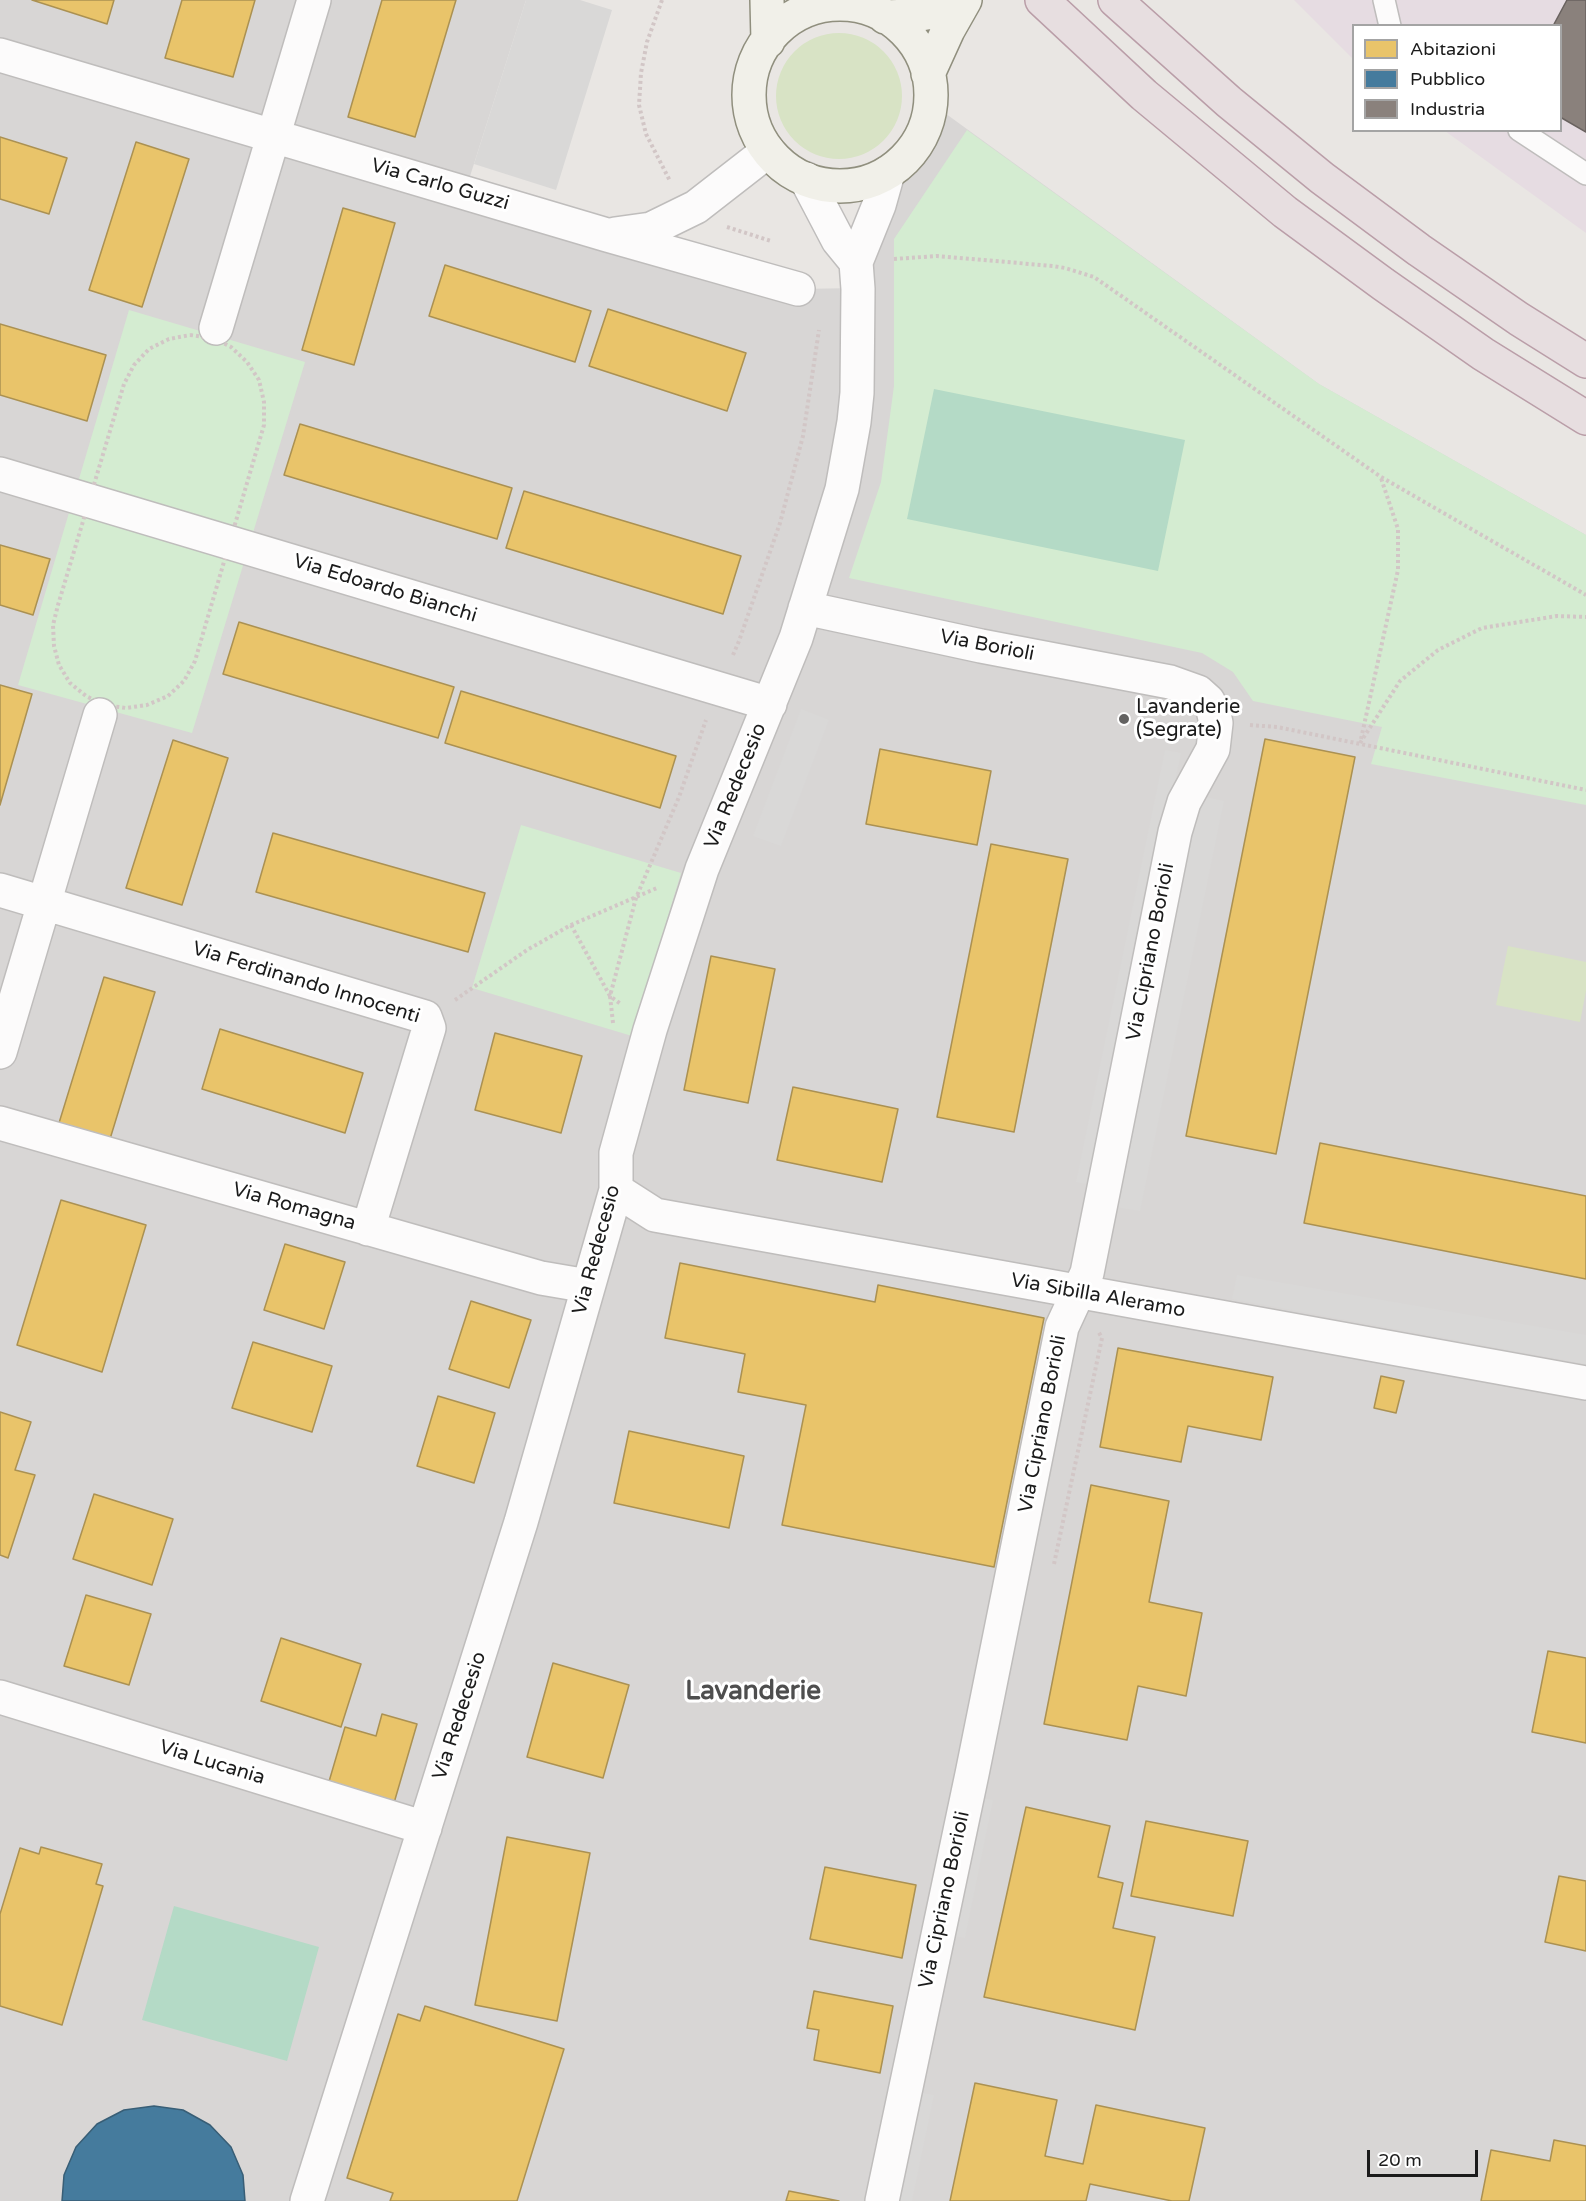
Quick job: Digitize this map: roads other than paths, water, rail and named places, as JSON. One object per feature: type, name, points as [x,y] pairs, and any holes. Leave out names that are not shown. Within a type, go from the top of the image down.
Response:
[{"type":"highway","points":[[1042,0],[1144,95],[1285,212],[1483,354],[1586,418]]},
{"type":"highway","points":[[1114,0],[1229,102],[1322,178],[1428,257],[1586,361]]},
{"type":"street","points":[[216,328],[314,0]]},
{"type":"street","points":[[767,0],[768,41]]},
{"type":"street","points":[[864,8],[896,24],[913,40],[923,57],[928,74],[931,105],[926,126],[912,151],[888,173],[867,182],[839,186],[806,179],[783,166],[768,151],[756,130],[750,98],[754,67],[768,41],[789,20],[810,10],[839,4],[864,8],[910,16],[937,11],[954,0]]},
{"type":"street","points":[[928,74],[965,0]]},
{"type":"street","name":"Via Carlo Guzzi","points":[[0,55],[607,235],[798,289]]},
{"type":"street","name":"Via Carlo Guzzi","points":[[607,235],[651,230],[696,207],[768,151]]},
{"type":"street","name":"Via Redecesio","points":[[307,2201],[505,1575],[616,1190],[616,1152],[650,1030],[702,869],[796,638],[842,489],[854,422],[858,364],[856,262],[879,206],[888,173]]},
{"type":"street","points":[[806,179],[838,240],[856,262]]},
{"type":"street","name":"Via Edoardo Bianchi","points":[[0,474],[770,704]]},
{"type":"street","name":"Via Borioli","points":[[805,608],[981,646],[1170,682],[1198,692],[1208,701],[1216,723]]},
{"type":"street","points":[[0,1052],[100,715]]},
{"type":"street","name":"Via Cipriano Borioli","points":[[882,2201],[972,1774],[1062,1327],[1087,1273],[1175,832],[1184,802],[1209,760],[1216,723]]},
{"type":"street","name":"Via Ferdinando Innocenti","points":[[0,891],[420,1014],[427,1020],[429,1028],[368,1228]]},
{"type":"street","name":"Via Romagna","points":[[0,1123],[541,1278],[588,1286]]},
{"type":"street","name":"Via Sibilla Aleramo","points":[[616,1190],[655,1215],[1077,1293],[1586,1383]]},
{"type":"street","name":"Via Lucania","points":[[0,1697],[425,1828]]},
{"type":"lane","points":[[1384,0],[1390,24]]},
{"type":"lane","points":[[1522,132],[1586,174]]},
{"type":"place","name":"Lavanderie (Segrate)","points":[[1124,719]]},
{"type":"district","name":"Lavanderie","points":[[753,1692]]}]
